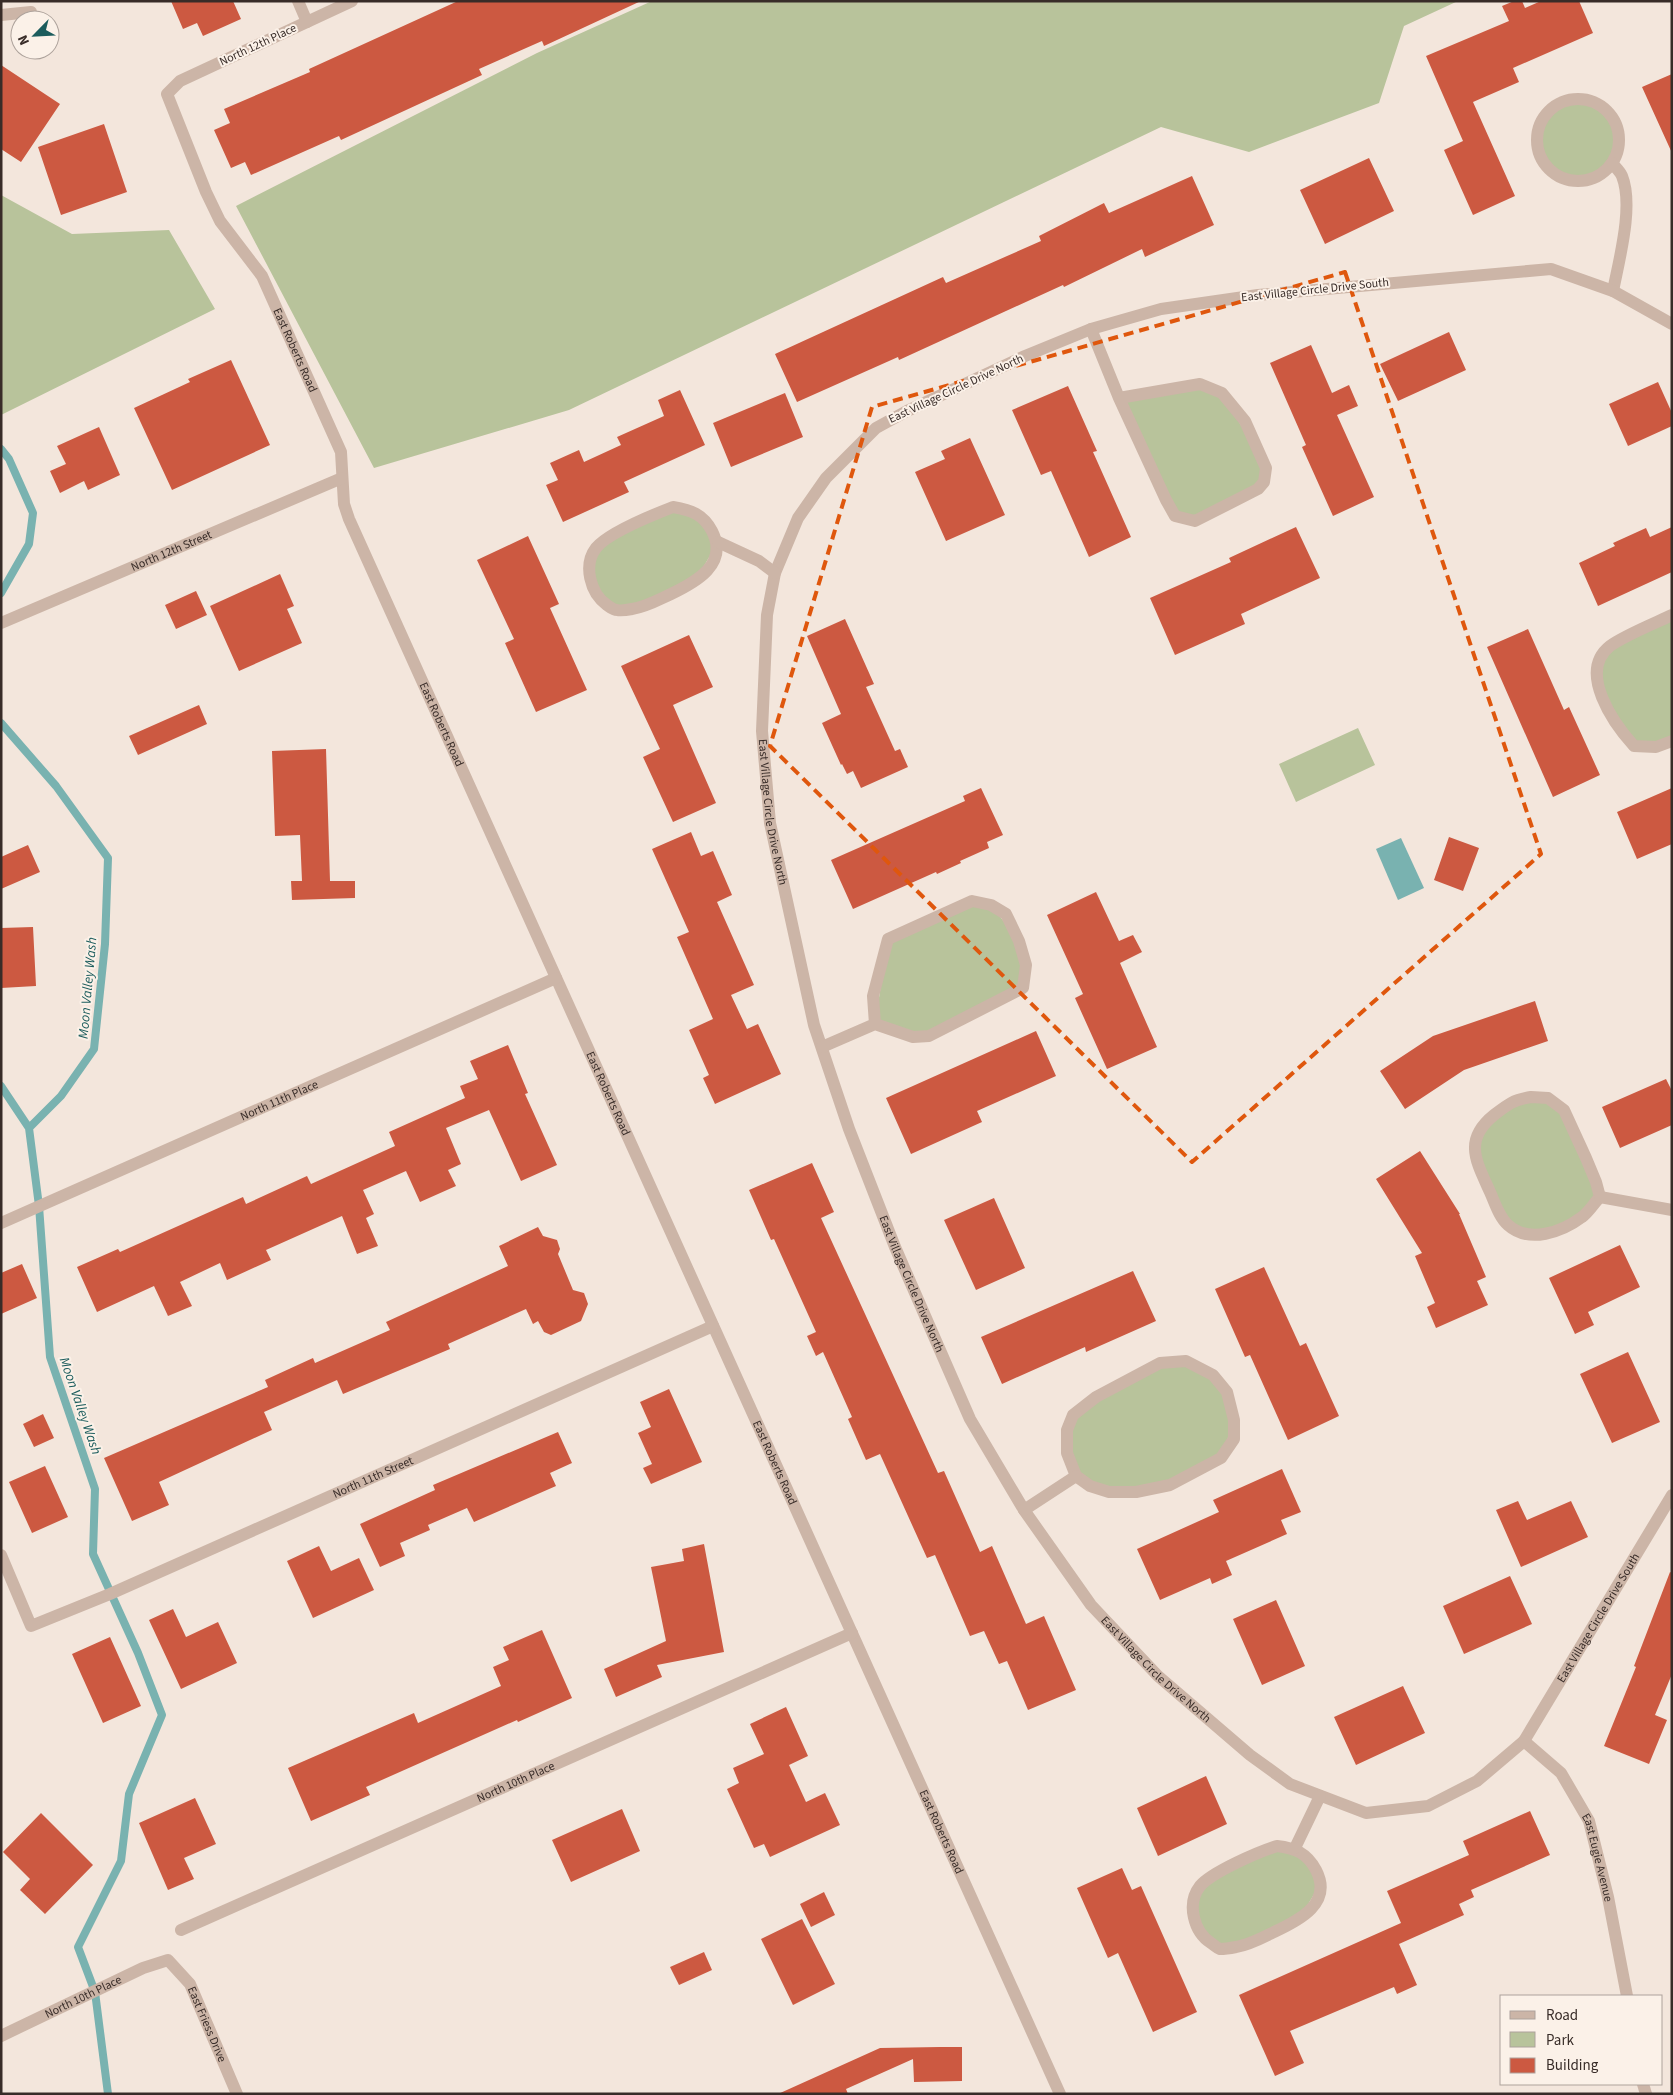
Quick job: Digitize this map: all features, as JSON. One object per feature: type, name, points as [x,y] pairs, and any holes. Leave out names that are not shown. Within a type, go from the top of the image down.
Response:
[{"type":"street","points":[[298,1],[307,22]]},
{"type":"street","name":"North 12th Place","points":[[167,94],[180,81],[352,1]]},
{"type":"street","name":"East Roberts Road","points":[[167,94],[206,192],[220,221],[262,276],[278,308],[341,452],[344,504],[349,519],[1060,2094]]},
{"type":"street","points":[[1574,99],[1592,101],[1601,105],[1614,119],[1620,137],[1619,146],[1612,163],[1599,176],[1582,182],[1556,175],[1543,160],[1537,143],[1541,122],[1546,114],[1563,102],[1574,99]]},
{"type":"street","points":[[1612,163],[1622,175],[1626,197],[1624,235],[1613,291]]},
{"type":"street","name":"East Village Circle Drive South","points":[[1091,329],[1161,310],[1258,295],[1551,269],[1613,291],[1672,324]]},
{"type":"street","points":[[1091,329],[1120,398],[1175,516],[1195,520],[1258,489],[1264,482],[1266,468],[1245,421],[1222,393],[1200,384],[1120,398]]},
{"type":"street","name":"East Village Circle Drive North","points":[[1091,329],[1025,356],[907,411],[876,428],[826,478],[798,518],[775,573],[766,615],[762,731],[770,823],[814,1025],[849,1128],[895,1247],[966,1410],[1024,1510],[1091,1606],[1158,1676],[1266,1767],[1290,1784],[1366,1814],[1428,1806],[1477,1781],[1524,1741]]},
{"type":"street","name":"North 12th Street","points":[[1,623],[342,478]]},
{"type":"street","points":[[718,542],[717,555],[708,570],[694,583],[651,604],[633,609],[615,610],[600,600],[591,584],[589,565],[596,548],[611,537],[653,514],[673,507],[691,510],[706,520],[718,542],[759,561],[775,573]]},
{"type":"street","points":[[1672,615],[1610,646],[1599,658],[1596,679],[1605,705],[1620,730],[1634,746],[1656,747],[1672,741]]},
{"type":"street","points":[[822,1047],[875,1024],[913,1036],[929,1036],[1023,988],[1026,965],[1019,941],[1006,914],[991,905],[972,901],[888,939],[873,996],[875,1024]]},
{"type":"street","name":"North 11th Place","points":[[1,1223],[556,978]]},
{"type":"street","points":[[1530,1096],[1548,1098],[1564,1110],[1590,1166],[1600,1197],[1583,1217],[1562,1228],[1540,1236],[1522,1233],[1509,1226],[1502,1218],[1476,1162],[1475,1139],[1482,1124],[1513,1100],[1530,1096]]},
{"type":"street","points":[[1600,1197],[1672,1210]]},
{"type":"street","name":"North 11th Street","points":[[1,1555],[31,1626],[110,1594],[713,1326]]},
{"type":"street","points":[[1186,1361],[1213,1375],[1228,1392],[1234,1420],[1234,1439],[1221,1458],[1170,1485],[1136,1492],[1109,1492],[1090,1486],[1076,1476],[1067,1453],[1067,1430],[1073,1415],[1096,1396],[1160,1363],[1186,1361]]},
{"type":"street","points":[[1024,1510],[1076,1476]]},
{"type":"street","name":"East Village Circle Drive South","points":[[1524,1741],[1672,1495]]},
{"type":"street","name":"North 10th Place","points":[[181,1930],[852,1633]]},
{"type":"street","name":"East Eugie Avenue","points":[[1524,1741],[1561,1773],[1589,1821],[1608,1897],[1627,1995]]},
{"type":"street","points":[[1295,1848],[1320,1796]]},
{"type":"street","points":[[1277,1846],[1295,1848],[1310,1859],[1322,1881],[1321,1893],[1312,1908],[1298,1921],[1254,1942],[1236,1947],[1219,1949],[1204,1938],[1194,1922],[1193,1904],[1200,1887],[1214,1876],[1257,1853],[1277,1846]]},
{"type":"street","name":"North 10th Place","points":[[1,2036],[143,1968],[168,1960]]},
{"type":"street","name":"East Friess Drive","points":[[168,1960],[190,1984],[237,2094]]},
{"type":"highlighted area","points":[[1345,272],[1541,854],[1192,1162],[770,746],[872,407]]},
{"type":"green space","points":[[652,1],[1458,1],[1404,26],[1379,103],[1249,152],[1161,127],[569,410],[374,468],[236,206],[537,53]]},
{"type":"green space","points":[[1578,99],[1594,102],[1607,111],[1616,124],[1619,140],[1616,156],[1607,169],[1594,178],[1578,181],[1562,178],[1549,169],[1540,156],[1537,140],[1540,124],[1549,111],[1562,102]]},
{"type":"green space","points":[[1,195],[72,234],[169,230],[215,309],[1,415]]},
{"type":"green space","points":[[1200,384],[1222,393],[1266,468],[1264,482],[1195,521],[1175,516],[1119,398]]},
{"type":"green space","points":[[691,510],[718,542],[694,583],[615,611],[591,584],[596,548],[653,515]]},
{"type":"green space","points":[[1672,615],[1672,741],[1634,746],[1605,705],[1599,658]]},
{"type":"green space","points":[[1358,728],[1375,765],[1296,802],[1279,764]]},
{"type":"green space","points":[[972,901],[991,905],[1019,941],[1023,988],[929,1036],[875,1024],[888,939]]},
{"type":"green space","points":[[1531,1097],[1564,1110],[1600,1197],[1583,1217],[1539,1236],[1509,1226],[1476,1162],[1482,1125]]},
{"type":"green space","points":[[1186,1361],[1213,1375],[1234,1420],[1221,1458],[1170,1485],[1109,1492],[1076,1476],[1067,1430],[1073,1415],[1160,1363]]},
{"type":"green space","points":[[1295,1848],[1322,1881],[1298,1921],[1219,1949],[1194,1922],[1200,1887],[1257,1853]]},
{"type":"water","points":[[1401,838],[1424,888],[1398,900],[1376,849]]},
{"type":"building","points":[[171,1],[233,1],[241,19],[203,36],[197,23],[183,29]]},
{"type":"building","points":[[458,1],[641,1],[544,46],[542,41],[479,69],[482,75],[341,140],[339,136],[251,175],[245,162],[231,168],[214,130],[230,123],[224,109],[310,72],[309,69]]},
{"type":"building","points":[[1514,1],[1522,1],[1525,8],[1541,1],[1579,1],[1593,33],[1513,68],[1519,82],[1473,102],[1515,196],[1473,215],[1444,150],[1463,141],[1426,56],[1509,21],[1502,6]]},
{"type":"building","points":[[1,65],[60,104],[21,162],[1,149]]},
{"type":"building","points":[[1672,74],[1672,153],[1642,87]]},
{"type":"building","points":[[104,124],[127,192],[61,215],[38,147]]},
{"type":"building","points":[[1369,158],[1394,211],[1325,244],[1300,190]]},
{"type":"building","points":[[1192,176],[1214,225],[1145,257],[1142,249],[1064,287],[1063,285],[899,360],[898,357],[797,402],[775,354],[943,277],[946,283],[1041,241],[1039,236],[1104,203],[1109,213]]},
{"type":"building","points":[[1449,332],[1466,370],[1398,401],[1380,364]]},
{"type":"building","points":[[1311,345],[1332,393],[1349,385],[1358,406],[1337,415],[1374,497],[1333,516],[1302,447],[1306,445],[1270,363]]},
{"type":"building","points":[[231,360],[270,445],[172,490],[134,408],[190,382],[188,379]]},
{"type":"building","points":[[1658,382],[1672,413],[1672,426],[1628,446],[1609,404]]},
{"type":"building","points":[[1068,386],[1097,451],[1093,452],[1131,537],[1089,557],[1051,471],[1041,475],[1012,410]]},
{"type":"building","points":[[680,390],[705,445],[624,482],[629,492],[563,522],[546,485],[558,480],[550,463],[579,450],[584,462],[621,445],[617,437],[664,416],[658,400]]},
{"type":"building","points":[[785,393],[803,437],[731,467],[713,423]]},
{"type":"building","points":[[99,427],[120,475],[88,490],[84,481],[60,493],[50,471],[66,464],[57,446]]},
{"type":"building","points":[[970,438],[1005,515],[946,541],[915,472],[945,459],[941,451]]},
{"type":"building","points":[[1296,527],[1320,578],[1241,614],[1245,624],[1175,655],[1150,598],[1231,562],[1229,558]]},
{"type":"building","points":[[1672,527],[1672,572],[1598,606],[1579,563],[1615,546],[1613,543],[1646,528],[1650,537]]},
{"type":"building","points":[[528,536],[559,604],[550,608],[587,690],[536,712],[505,643],[514,639],[477,560]]},
{"type":"building","points":[[280,574],[294,606],[287,609],[302,643],[239,671],[210,606]]},
{"type":"building","points":[[196,591],[207,615],[176,629],[165,605]]},
{"type":"building","points":[[845,619],[874,684],[866,687],[895,751],[900,749],[908,767],[861,788],[853,771],[847,774],[841,765],[822,723],[841,714],[807,636]]},
{"type":"building","points":[[1528,629],[1564,710],[1569,707],[1600,775],[1553,797],[1487,647]]},
{"type":"building","points":[[689,635],[713,687],[673,705],[716,803],[673,822],[643,757],[660,749],[621,666]]},
{"type":"building","points":[[199,705],[207,724],[138,755],[129,736]]},
{"type":"building","points":[[326,749],[330,881],[355,881],[355,898],[292,900],[291,881],[302,881],[300,835],[275,836],[272,751]]},
{"type":"building","points":[[981,788],[1003,835],[987,842],[989,848],[960,861],[961,863],[937,874],[936,872],[853,909],[831,860],[965,801],[963,796]]},
{"type":"building","points":[[1672,788],[1672,844],[1637,859],[1617,812]]},
{"type":"building","points":[[691,832],[701,856],[713,851],[732,895],[717,902],[754,985],[731,995],[747,1029],[758,1024],[781,1074],[715,1104],[703,1078],[709,1075],[689,1030],[713,1019],[677,937],[689,932],[652,849]]},
{"type":"building","points":[[1449,837],[1479,848],[1463,891],[1434,880]]},
{"type":"building","points":[[28,845],[40,872],[1,889],[1,857]]},
{"type":"building","points":[[1096,892],[1119,941],[1133,935],[1142,952],[1120,963],[1157,1047],[1107,1069],[1075,998],[1083,994],[1047,915]]},
{"type":"building","points":[[33,927],[36,986],[1,988],[1,928]]},
{"type":"building","points":[[1535,1001],[1548,1041],[1464,1070],[1405,1109],[1380,1071],[1433,1036]]},
{"type":"building","points":[[1036,1031],[1056,1076],[977,1111],[982,1122],[911,1154],[886,1098]]},
{"type":"building","points":[[508,1045],[528,1093],[525,1094],[557,1165],[521,1181],[489,1110],[446,1128],[461,1164],[448,1170],[456,1186],[420,1202],[406,1171],[363,1190],[374,1214],[366,1218],[378,1246],[357,1254],[342,1216],[266,1250],[271,1260],[227,1280],[220,1263],[180,1282],[192,1306],[168,1316],[154,1286],[97,1312],[77,1267],[118,1249],[120,1252],[243,1197],[246,1204],[307,1176],[311,1184],[395,1146],[389,1132],[465,1098],[460,1086],[478,1079],[470,1061]]},
{"type":"building","points":[[1666,1079],[1672,1091],[1672,1125],[1620,1148],[1602,1107]]},
{"type":"building","points":[[1420,1151],[1460,1214],[1486,1277],[1477,1281],[1488,1305],[1436,1328],[1427,1307],[1435,1303],[1415,1256],[1422,1253],[1376,1179]]},
{"type":"building","points":[[812,1163],[834,1212],[821,1218],[938,1473],[944,1471],[980,1552],[992,1546],[1026,1624],[1044,1616],[1076,1690],[1028,1710],[1007,1661],[999,1664],[984,1631],[970,1636],[935,1555],[927,1558],[880,1454],[866,1460],[848,1419],[852,1417],[823,1352],[816,1356],[807,1336],[816,1332],[774,1239],[771,1240],[749,1190]]},
{"type":"building","points":[[994,1198],[1025,1268],[976,1290],[944,1220]]},
{"type":"building","points":[[538,1227],[543,1236],[557,1240],[560,1249],[558,1254],[573,1290],[584,1293],[588,1304],[581,1321],[551,1335],[544,1332],[538,1321],[533,1324],[526,1309],[448,1344],[450,1349],[343,1394],[337,1380],[264,1412],[272,1430],[159,1482],[169,1505],[132,1521],[104,1458],[268,1387],[265,1380],[313,1358],[315,1363],[390,1330],[386,1322],[508,1266],[499,1246]]},
{"type":"building","points":[[1620,1245],[1640,1287],[1588,1312],[1594,1325],[1575,1334],[1549,1278]]},
{"type":"building","points":[[22,1264],[37,1298],[1,1314],[1,1273]]},
{"type":"building","points":[[1264,1267],[1300,1346],[1306,1343],[1339,1416],[1288,1440],[1250,1355],[1245,1357],[1215,1289]]},
{"type":"building","points":[[1133,1271],[1156,1321],[1086,1352],[1085,1347],[1002,1384],[981,1337]]},
{"type":"building","points":[[1628,1352],[1660,1422],[1612,1443],[1580,1374]]},
{"type":"building","points":[[669,1389],[702,1462],[651,1484],[643,1468],[652,1464],[638,1433],[651,1427],[640,1402]]},
{"type":"building","points":[[43,1414],[54,1438],[34,1447],[23,1424]]},
{"type":"building","points":[[558,1432],[572,1463],[550,1473],[556,1486],[474,1522],[467,1508],[428,1525],[430,1530],[400,1543],[405,1556],[380,1567],[360,1524],[435,1490],[433,1485]]},
{"type":"building","points":[[45,1466],[68,1517],[32,1533],[9,1482]]},
{"type":"building","points":[[1282,1469],[1301,1512],[1281,1520],[1287,1534],[1226,1561],[1232,1575],[1212,1584],[1210,1578],[1160,1600],[1137,1549],[1219,1512],[1213,1500]]},
{"type":"building","points":[[1518,1501],[1527,1520],[1571,1501],[1588,1537],[1521,1567],[1496,1510]]},
{"type":"building","points":[[704,1544],[724,1652],[657,1665],[662,1677],[616,1697],[604,1669],[666,1641],[651,1567],[684,1561],[682,1549]]},
{"type":"building","points":[[319,1546],[331,1571],[359,1558],[374,1590],[313,1618],[287,1561]]},
{"type":"building","points":[[1670,1572],[1672,1573],[1672,1674],[1655,1715],[1667,1720],[1649,1764],[1604,1746],[1636,1667],[1634,1666]]},
{"type":"building","points":[[1510,1576],[1532,1624],[1464,1654],[1443,1606]]},
{"type":"building","points":[[1276,1600],[1305,1666],[1262,1685],[1233,1619]]},
{"type":"building","points":[[173,1609],[186,1637],[218,1622],[237,1663],[181,1689],[149,1620]]},
{"type":"building","points":[[542,1630],[572,1698],[518,1722],[517,1720],[366,1787],[370,1795],[311,1821],[288,1768],[414,1713],[418,1723],[501,1686],[493,1667],[509,1660],[503,1647]]},
{"type":"building","points":[[110,1637],[141,1706],[103,1723],[72,1654]]},
{"type":"building","points":[[1403,1686],[1425,1733],[1356,1765],[1334,1717]]},
{"type":"building","points":[[786,1707],[808,1756],[789,1765],[806,1802],[825,1793],[840,1825],[770,1857],[764,1844],[754,1848],[727,1789],[739,1783],[733,1768],[764,1754],[750,1724]]},
{"type":"building","points":[[1206,1776],[1227,1824],[1158,1856],[1137,1808]]},
{"type":"building","points":[[195,1798],[216,1844],[184,1858],[194,1879],[168,1890],[139,1823]]},
{"type":"building","points":[[622,1809],[640,1851],[571,1882],[552,1840]]},
{"type":"building","points":[[1530,1811],[1550,1855],[1471,1890],[1474,1897],[1459,1904],[1464,1915],[1399,1944],[1417,1985],[1397,1994],[1394,1987],[1290,2031],[1304,2063],[1275,2076],[1239,1995],[1401,1923],[1387,1891],[1469,1855],[1463,1841]]},
{"type":"building","points":[[41,1813],[93,1865],[45,1914],[20,1890],[30,1879],[3,1852]]},
{"type":"building","points":[[1122,1868],[1132,1890],[1141,1886],[1197,2012],[1153,2032],[1118,1953],[1108,1958],[1077,1888]]},
{"type":"building","points":[[824,1892],[835,1915],[811,1927],[800,1904]]},
{"type":"building","points":[[802,1919],[835,1984],[793,2005],[761,1939]]},
{"type":"building","points":[[704,1952],[712,1970],[679,1985],[670,1967]]},
{"type":"building","points":[[962,2047],[962,2081],[914,2082],[913,2059],[846,2089],[848,2094],[778,2094],[880,2048]]},
{"type":"waterway","name":"Moon Valley Wash","points":[[1,449],[9,459],[33,513],[29,544],[1,593]]},
{"type":"waterway","name":"Moon Valley Wash","points":[[1,723],[56,786],[108,858],[105,944],[94,1049],[61,1096],[29,1128],[39,1206],[50,1357],[95,1489],[93,1554],[138,1653],[162,1715],[129,1794],[121,1861],[78,1947],[95,1992],[108,2094]]},
{"type":"waterway","points":[[1,1086],[29,1128]]}]
